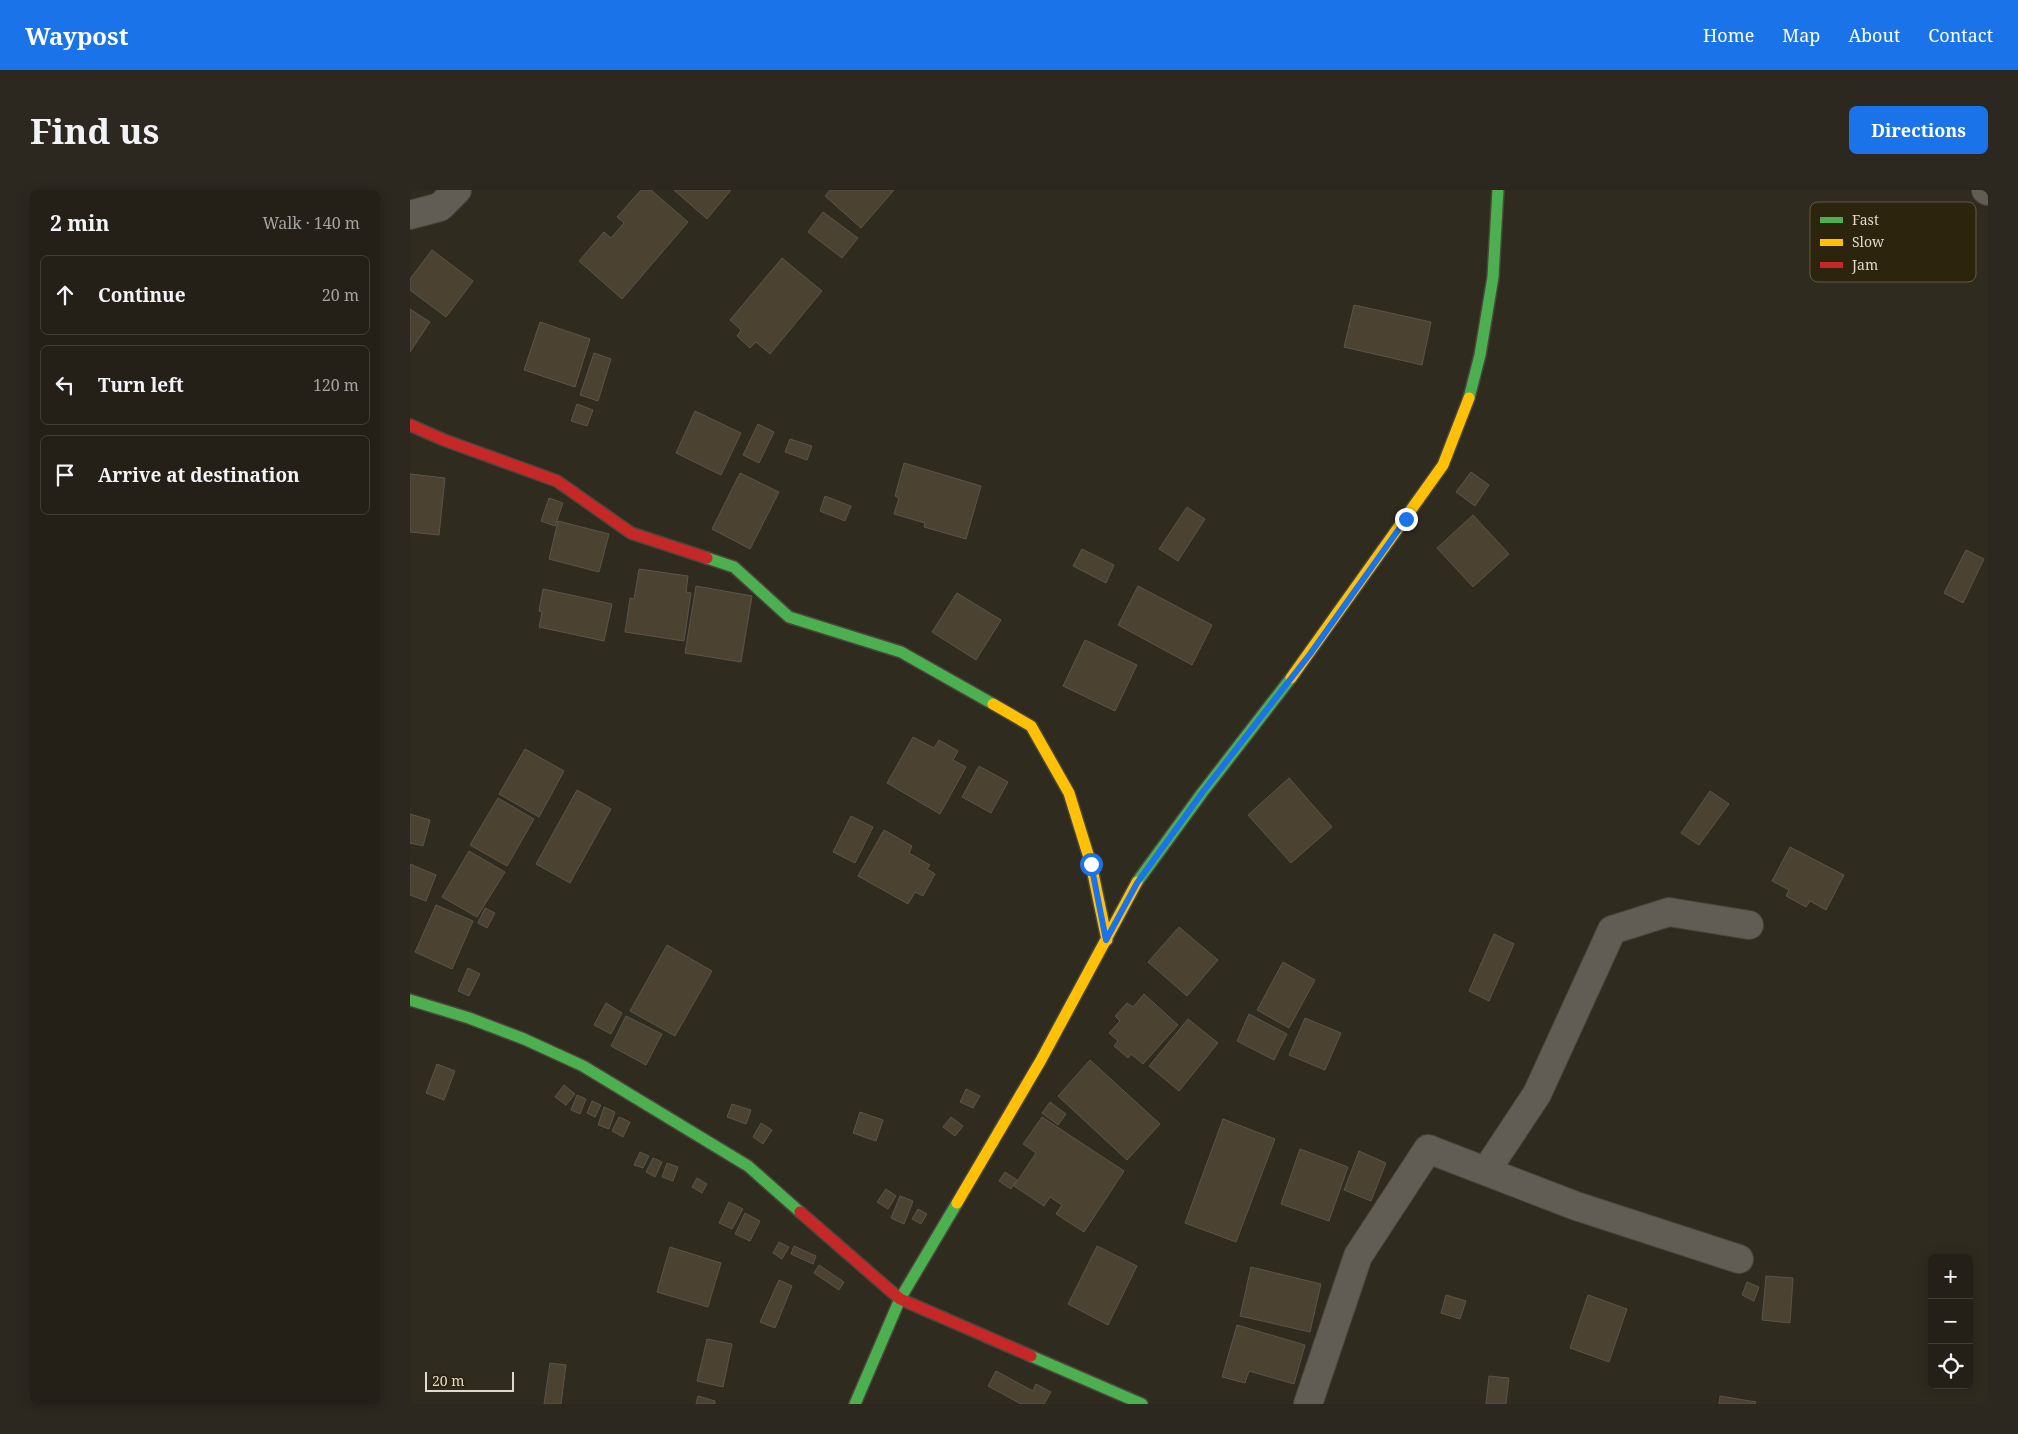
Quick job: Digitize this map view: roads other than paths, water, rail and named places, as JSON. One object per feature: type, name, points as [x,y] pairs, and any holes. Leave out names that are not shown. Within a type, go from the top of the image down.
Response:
[{"type":"street","points":[[410,215],[440,207],[457,190]]},
{"type":"street","points":[[855,1404],[900,1299],[1041,1060],[1137,883],[1202,793],[1310,654],[1443,465],[1467,408],[1480,354],[1493,277],[1498,190]]},
{"type":"street","points":[[410,426],[557,480],[631,533],[734,567],[789,617],[901,652],[1031,726],[1069,793],[1091,864],[1106,940]]},
{"type":"street","points":[[1486,1171],[1537,1094],[1612,930],[1669,912],[1748,925]]},
{"type":"street","points":[[410,1000],[496,1028],[583,1066],[748,1166],[900,1299],[1142,1404]]},
{"type":"street","points":[[1308,1404],[1358,1256],[1428,1149],[1576,1206],[1738,1259]]}]
